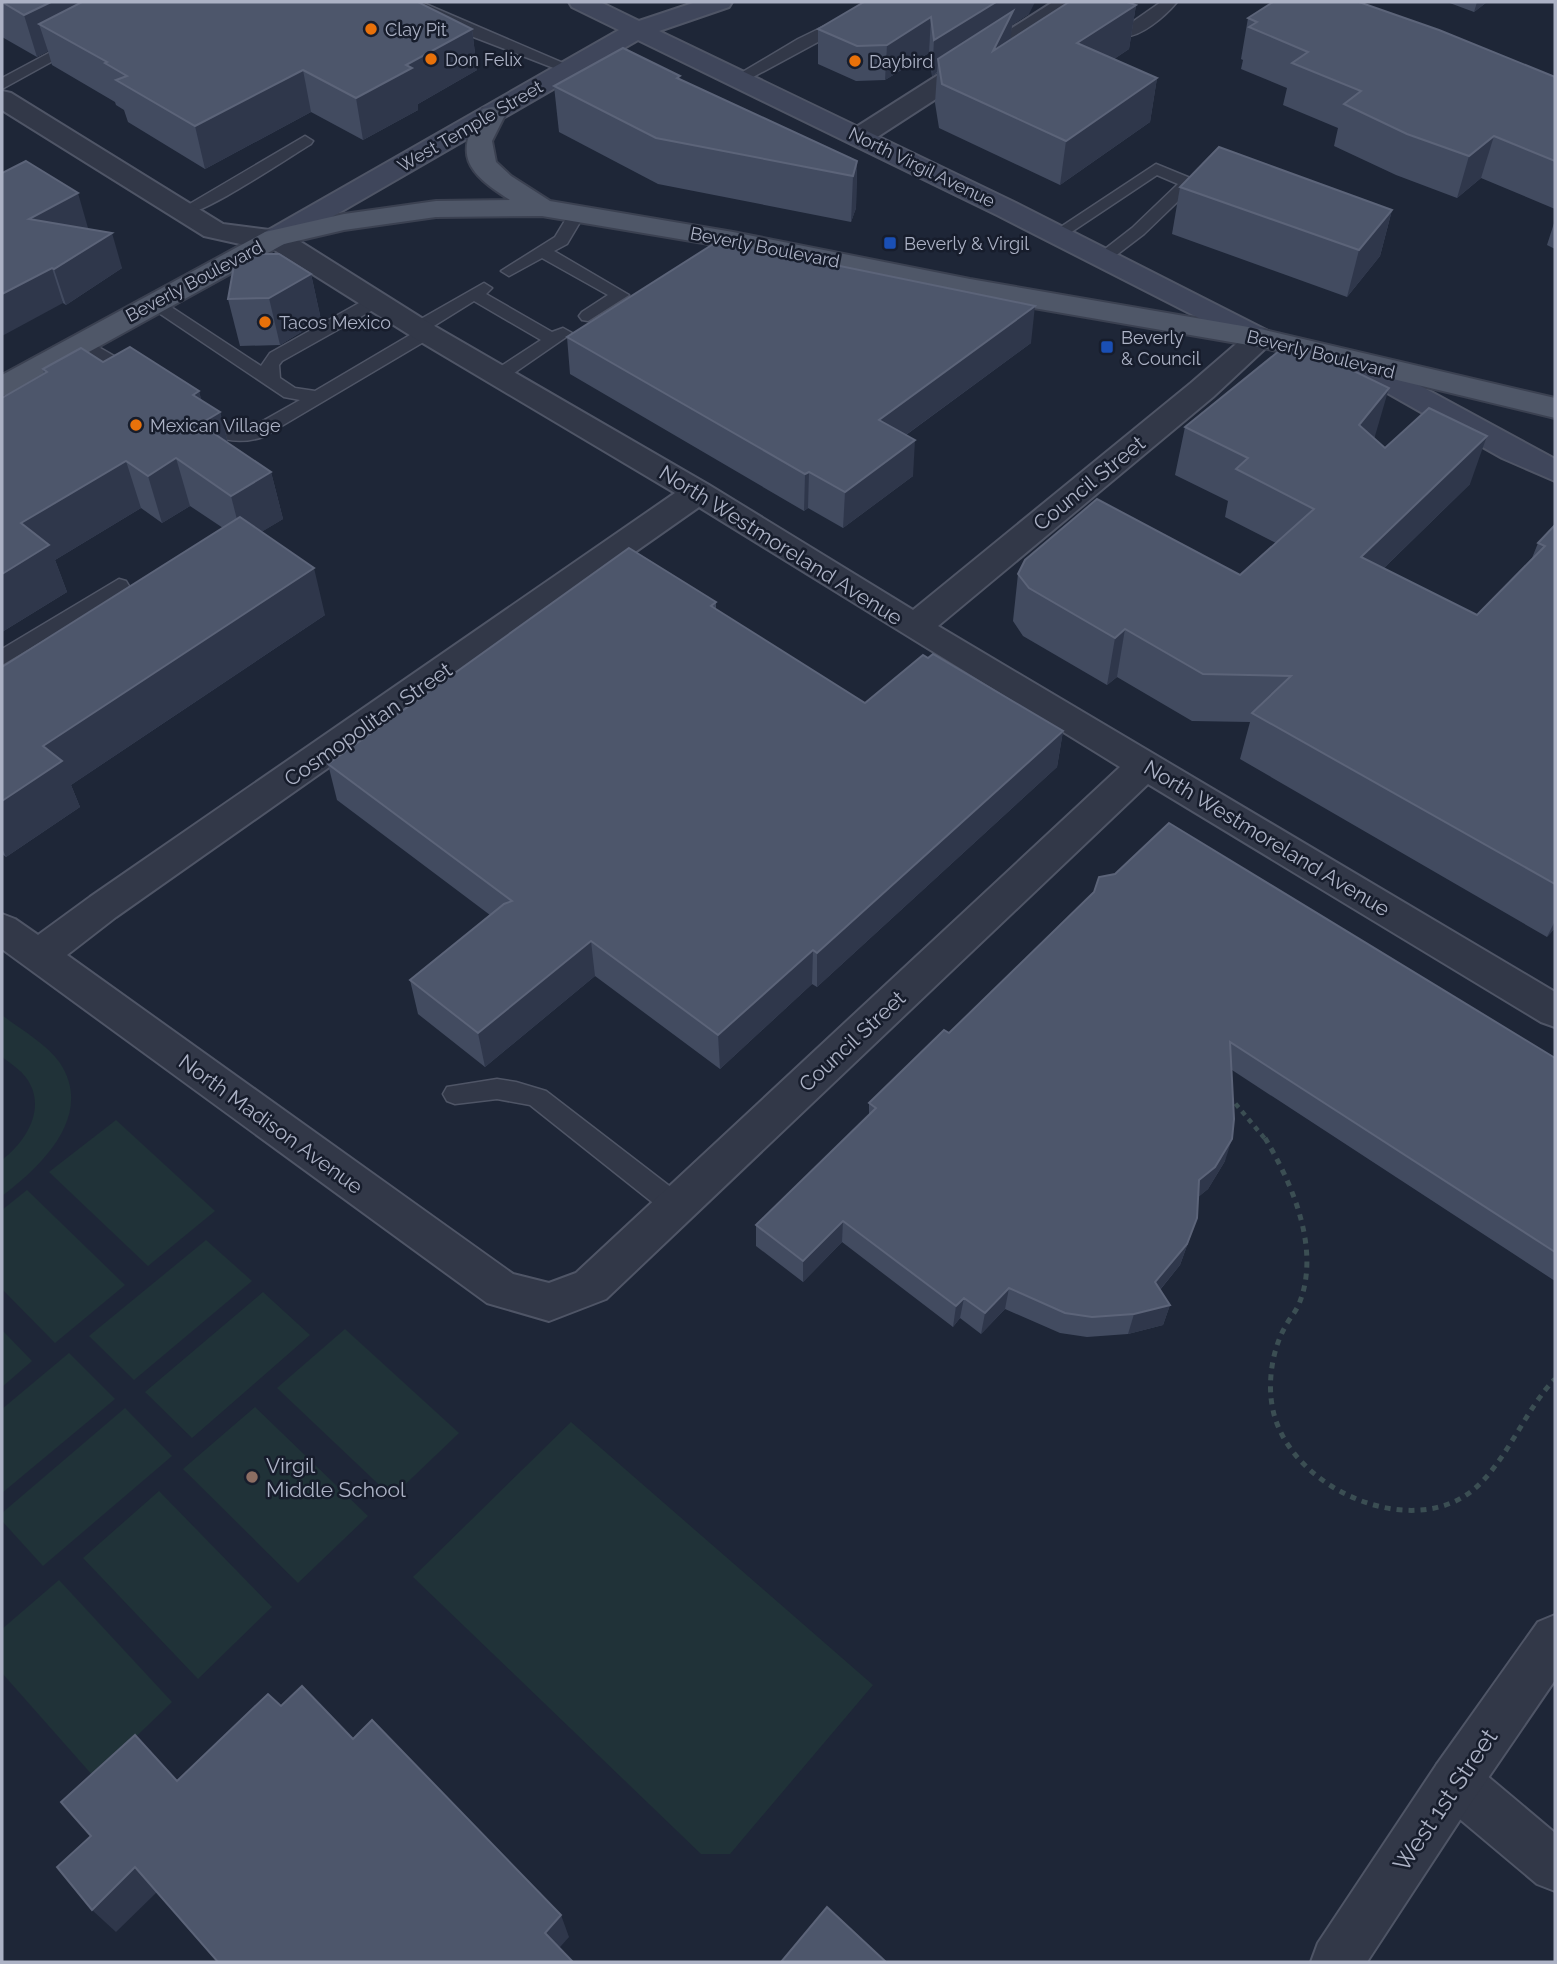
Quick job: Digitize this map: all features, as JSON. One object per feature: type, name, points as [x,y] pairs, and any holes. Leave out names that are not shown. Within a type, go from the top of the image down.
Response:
[{"type":"main road","name":"North Virgil Avenue","points":[[581,2],[1104,256],[1260,338]]},
{"type":"main road","points":[[626,2],[639,29]]},
{"type":"main road","name":"West Temple Street","points":[[275,238],[639,29],[720,2]]},
{"type":"main road","points":[[492,115],[480,136],[477,148],[483,165],[542,208]]},
{"type":"main road","name":"Beverly Boulevard","points":[[2,387],[275,238],[344,222],[424,211],[542,208],[578,212],[970,288],[1260,338],[1356,363],[1555,408]]},
{"type":"main road","points":[[1356,363],[1513,451],[1555,471]]},
{"type":"street","points":[[859,137],[1069,2]]},
{"type":"street","name":"North Westmoreland Avenue","points":[[2,99],[214,230],[240,236],[275,238],[374,302],[698,492],[915,627],[1555,1011]]},
{"type":"street","name":"Council Street","points":[[915,627],[1082,503],[1260,338]]},
{"type":"street","name":"Cosmopolitan Street","points":[[38,956],[103,907],[698,492]]},
{"type":"street","name":"Council Street","points":[[549,1302],[591,1286],[1145,765]]},
{"type":"street","name":"North Madison Avenue","points":[[2,929],[502,1290],[549,1302]]},
{"type":"street","name":"West 1st Street","points":[[1337,1962],[1455,1782],[1555,1639]]},
{"type":"street","points":[[1455,1782],[1555,1866]]},
{"type":"lane","points":[[411,2],[476,33],[569,69]]},
{"type":"lane","points":[[737,79],[803,42],[885,2]]},
{"type":"lane","points":[[1126,33],[1149,20],[1170,2]]},
{"type":"lane","points":[[2,84],[87,37]]},
{"type":"lane","points":[[184,212],[305,141]]},
{"type":"lane","points":[[1058,234],[1156,169],[1189,183],[1138,231],[1104,256]]},
{"type":"lane","points":[[509,271],[561,240],[578,212]]},
{"type":"lane","points":[[543,252],[620,295],[588,316]]},
{"type":"lane","points":[[187,409],[231,437],[242,438],[318,397],[479,291],[558,337],[498,376]]},
{"type":"lane","points":[[271,380],[270,365],[276,357],[374,302]]},
{"type":"lane","points":[[153,303],[290,393],[318,397]]},
{"type":"lane","points":[[83,342],[154,387]]},
{"type":"lane","points":[[2,658],[119,586]]},
{"type":"lane","points":[[455,1094],[484,1089],[512,1089],[538,1098],[676,1206]]},
{"type":"path","points":[[1220,1086],[1245,1111],[1289,1178],[1301,1223],[1307,1268],[1299,1304],[1282,1333],[1270,1383],[1276,1420],[1299,1460],[1334,1488],[1388,1509],[1432,1510],[1472,1491],[1514,1443],[1548,1386],[1555,1379]]},
{"type":"shaded area","points":[[2,1015],[41,1043],[60,1063],[69,1083],[71,1102],[67,1121],[46,1155],[2,1196],[2,1160],[26,1134],[34,1113],[35,1101],[27,1079],[2,1057]]},
{"type":"shaded area","points":[[116,1120],[215,1211],[148,1266],[49,1172]]},
{"type":"shaded area","points":[[27,1190],[125,1285],[55,1343],[2,1289],[2,1210]]},
{"type":"shaded area","points":[[206,1240],[252,1281],[134,1380],[89,1336]]},
{"type":"shaded area","points":[[263,1292],[310,1335],[192,1438],[145,1392]]},
{"type":"shaded area","points":[[345,1329],[459,1433],[392,1497],[277,1388]]},
{"type":"shaded area","points":[[2,1330],[32,1361],[2,1387]]},
{"type":"shaded area","points":[[69,1353],[115,1399],[2,1493],[2,1409]]},
{"type":"shaded area","points":[[255,1407],[368,1516],[298,1583],[183,1469]]},
{"type":"shaded area","points":[[125,1408],[172,1456],[43,1566],[2,1521],[2,1513]]},
{"type":"shaded area","points":[[571,1422],[873,1685],[730,1854],[701,1854],[413,1577]]},
{"type":"shaded area","points":[[159,1491],[272,1607],[198,1679],[83,1558]]},
{"type":"shaded area","points":[[59,1580],[172,1702],[94,1777],[2,1673],[2,1629]]},
{"type":"building","points":[[2,2],[51,2],[24,15]]},
{"type":"building","points":[[82,2],[418,2],[472,29],[406,65],[412,68],[356,98],[303,70],[195,126],[116,80],[127,76],[105,63],[107,62],[39,24]]},
{"type":"building","points":[[864,2],[996,2],[934,40],[931,17],[887,45],[857,46],[818,29]]},
{"type":"building","points":[[1069,2],[1127,2],[1136,5],[1077,43],[1157,78],[1066,141],[942,84],[938,59],[1013,11],[993,51]]},
{"type":"building","points":[[1273,2],[1359,2],[1439,30],[1555,77],[1555,161],[1494,136],[1469,156],[1407,134],[1344,104],[1361,91],[1292,63],[1308,52],[1249,27],[1257,22],[1248,18]]},
{"type":"building","points":[[623,48],[680,76],[677,78],[857,161],[853,176],[656,138],[554,86]]},
{"type":"building","points":[[1219,147],[1392,210],[1359,250],[1180,187]]},
{"type":"building","points":[[26,161],[78,193],[29,219],[112,233],[54,269],[2,294],[2,173]]},
{"type":"building","points":[[718,241],[1035,306],[879,420],[915,440],[845,492],[809,472],[805,474],[567,337]]},
{"type":"building","points":[[236,254],[279,254],[311,274],[269,298],[228,299]]},
{"type":"building","points":[[130,347],[199,391],[193,395],[220,412],[200,424],[271,472],[231,496],[176,458],[148,476],[126,461],[21,523],[49,545],[2,574],[2,398],[47,372],[43,369],[81,348],[103,362]]},
{"type":"building","points":[[1294,349],[1317,353],[1389,388],[1359,425],[1385,448],[1429,408],[1487,436],[1361,557],[1477,615],[1545,546],[1538,543],[1555,525],[1555,884],[1252,713],[1291,676],[1203,674],[1125,629],[1115,638],[1029,588],[1018,574],[1025,560],[1097,499],[1240,575],[1314,509],[1236,469],[1248,458],[1185,427],[1279,351]]},
{"type":"building","points":[[240,517],[314,568],[43,746],[62,761],[2,801],[2,667]]},
{"type":"building","points":[[629,548],[716,602],[711,606],[865,703],[923,655],[928,658],[933,654],[1063,731],[817,953],[813,950],[718,1035],[591,941],[478,1033],[410,980],[504,904],[512,901],[328,764]]},
{"type":"building","points":[[1169,823],[1555,1058],[1555,1252],[1230,1042],[1234,1119],[1232,1139],[1215,1167],[1199,1180],[1197,1218],[1187,1244],[1155,1282],[1170,1305],[1134,1314],[1092,1317],[1065,1313],[1009,1288],[985,1313],[964,1298],[956,1306],[843,1221],[803,1261],[756,1225],[876,1108],[869,1103],[944,1030],[949,1033],[1094,892],[1099,877],[1115,874]]},
{"type":"building","points":[[302,1686],[353,1739],[372,1720],[561,1915],[545,1933],[573,1962],[218,1962],[135,1867],[92,1910],[57,1867],[91,1836],[61,1802],[135,1735],[177,1781],[268,1694],[281,1706]]},
{"type":"building","points":[[827,1907],[886,1962],[781,1962]]},
{"type":"place","name":"Clay Pit","points":[[371,29]]},
{"type":"place","name":"Don Felix","points":[[431,59]]},
{"type":"place","name":"Daybird","points":[[855,61]]},
{"type":"place","name":"Beverly & Virgil","points":[[890,243]]},
{"type":"place","name":"Tacos Mexico","points":[[265,322]]},
{"type":"place","name":"Beverly & Council","points":[[1107,347]]},
{"type":"place","name":"Mexican Village","points":[[136,425]]},
{"type":"place","name":"Virgil Middle School","points":[[252,1477]]}]
